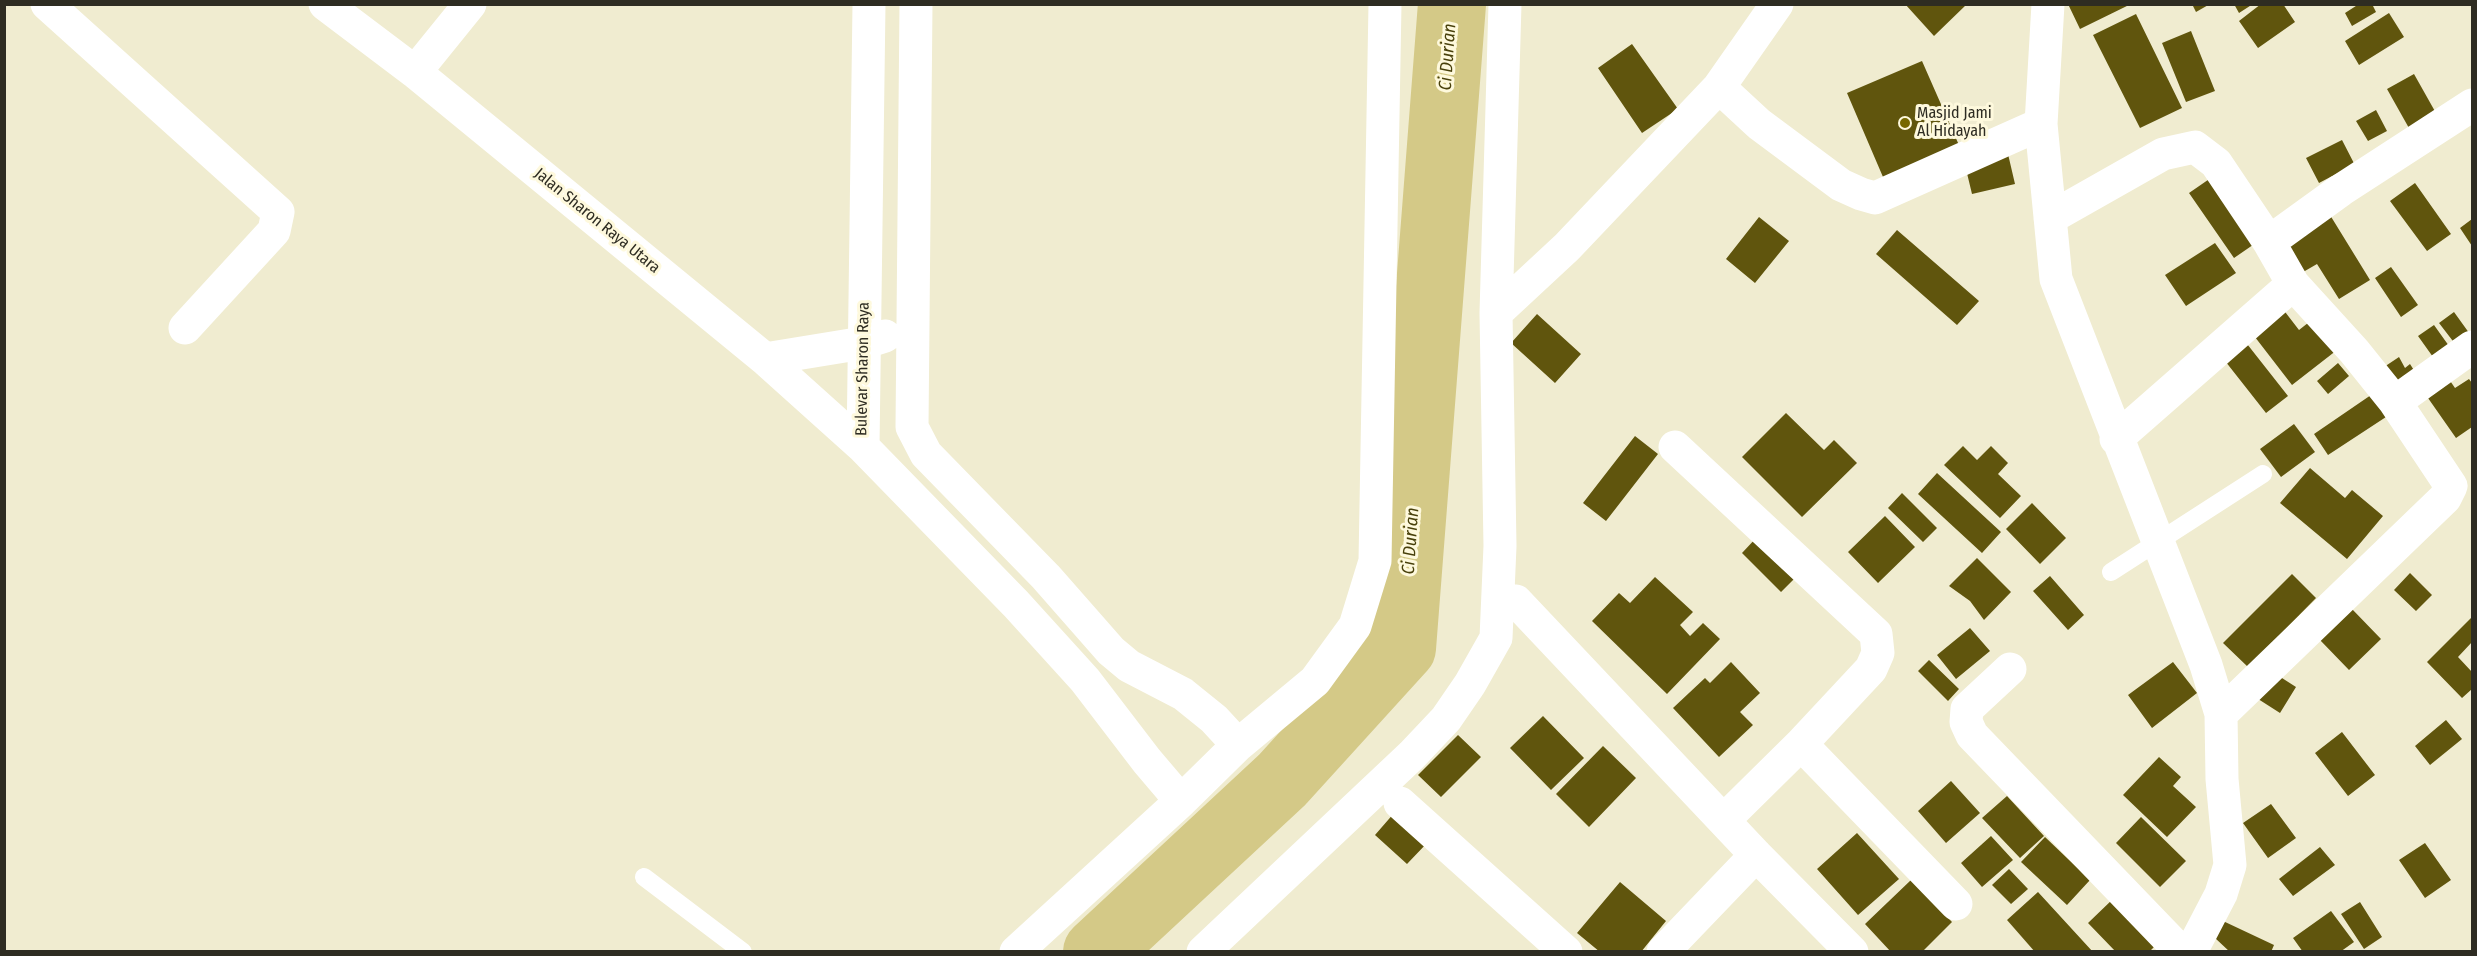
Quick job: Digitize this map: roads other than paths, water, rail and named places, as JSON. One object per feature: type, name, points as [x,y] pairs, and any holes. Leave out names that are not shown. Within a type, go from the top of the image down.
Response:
[{"type":"street","points":[[46,4],[278,212],[274,231],[185,328]]},
{"type":"street","name":"Jalan Sharon Raya Utara","points":[[325,4],[416,72],[765,359],[863,447]]},
{"type":"street","points":[[416,72],[470,4]]},
{"type":"street","name":"Bulevar Sharon Raya","points":[[869,4],[863,447],[1016,604],[1094,691],[1147,761],[1181,801]]},
{"type":"street","points":[[916,4],[912,427],[926,454],[1046,577],[1120,659],[1183,694],[1214,719],[1238,745]]},
{"type":"street","points":[[1016,951],[1181,801],[1238,745],[1315,681],[1355,626],[1375,561],[1385,4]]},
{"type":"street","points":[[1203,951],[1412,755],[1446,719],[1470,684],[1496,638],[1500,546],[1496,313],[1505,4]]},
{"type":"street","points":[[1496,313],[1568,247],[1719,87],[1777,4]]},
{"type":"street","points":[[2010,669],[1967,709],[1966,722],[1972,735],[2192,949],[2221,894],[2230,865],[2222,779],[2221,714],[2206,664],[2116,439],[2056,279],[2042,124],[2048,4]]},
{"type":"street","points":[[1719,87],[1759,124],[1841,185],[1875,198],[2042,124]]},
{"type":"street","points":[[2269,242],[2341,190],[2472,105]]},
{"type":"street","points":[[2050,218],[2163,154],[2195,147],[2216,163],[2269,242],[2293,284],[2354,351],[2395,402],[2451,486],[2445,498],[2221,714]]},
{"type":"street","points":[[2116,439],[2293,284]]},
{"type":"street","points":[[765,359],[863,343],[912,326]]},
{"type":"street","points":[[2395,402],[2472,348]]},
{"type":"street","points":[[1675,447],[1838,596],[1875,634],[1878,653],[1871,669],[1801,744],[1724,820]]},
{"type":"street","points":[[1016,604],[1046,577]]},
{"type":"street","points":[[1516,601],[1756,855],[1852,951]]},
{"type":"street","points":[[1094,691],[1120,659]]},
{"type":"street","points":[[1801,744],[1956,904]]},
{"type":"street","points":[[1400,803],[1566,951]]},
{"type":"street","points":[[1663,951],[1756,855]]},
{"type":"lane","points":[[2110,572],[2263,474]]},
{"type":"lane","points":[[644,877],[743,951]]},
{"type":"waterway","name":"Ci Durian","points":[[1097,952],[1282,780],[1402,648],[1452,4]]},
{"type":"place","name":"Masjid Jami Al Hidayah","points":[[1905,123]]}]
